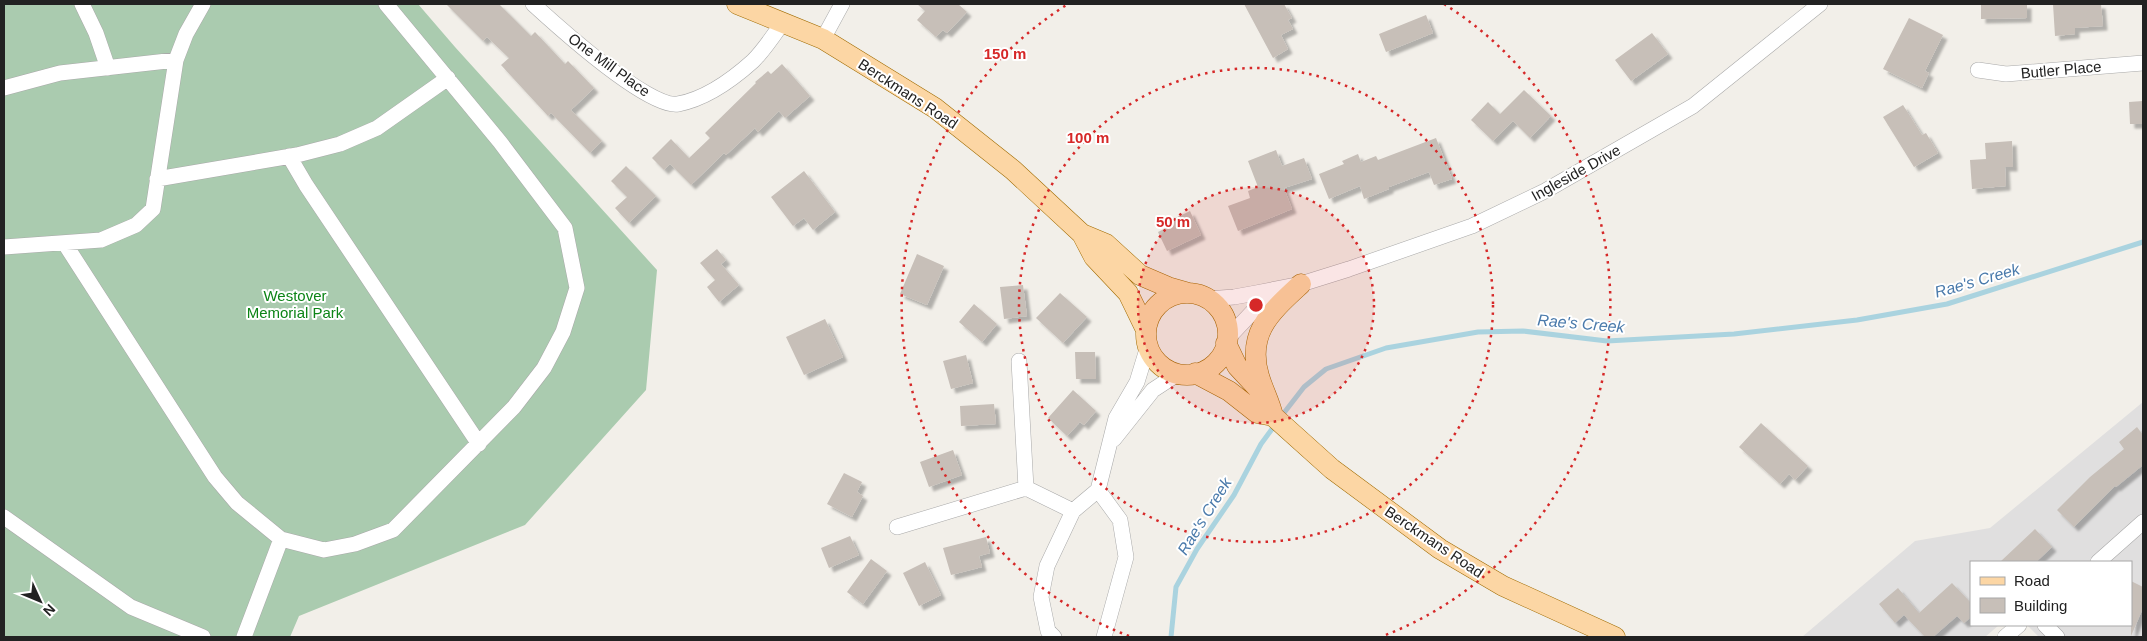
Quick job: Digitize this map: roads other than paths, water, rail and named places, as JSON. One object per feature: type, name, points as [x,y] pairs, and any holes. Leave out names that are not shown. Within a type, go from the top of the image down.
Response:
[{"type":"main road","name":"Berckmans Road","points":[[737,4],[823,39],[935,108],[1013,170],[1082,234],[1094,257],[1128,293],[1147,338]]},
{"type":"main road","name":"Berckmans Road","points":[[1082,234],[1106,244],[1140,274],[1168,287],[1198,296]]},
{"type":"main road","points":[[1271,408],[1256,361],[1256,345],[1259,334],[1273,310],[1301,284]]},
{"type":"main road","points":[[1176,294],[1198,296],[1221,312],[1227,324],[1227,341],[1224,352],[1215,363],[1203,371],[1187,373],[1163,367],[1154,358],[1147,338],[1148,320],[1164,300],[1176,294]]},
{"type":"main road","name":"Berckmans Road","points":[[1227,341],[1238,366],[1271,408],[1332,469],[1440,549],[1503,586],[1615,637]]},
{"type":"main road","name":"Berckmans Road","points":[[1187,373],[1229,391],[1257,413],[1271,408]]},
{"type":"street","points":[[82,4],[96,33],[108,68]]},
{"type":"street","points":[[4,247],[101,240],[136,226],[153,209],[176,60],[186,34],[203,4]]},
{"type":"street","points":[[65,244],[215,477],[237,503],[281,539],[324,550],[355,544],[393,530],[514,407],[544,368],[564,332],[577,288],[565,228],[500,142],[386,4]]},
{"type":"street","name":"One Mill Place","points":[[533,4],[585,51],[610,69],[665,103],[677,105],[713,91],[753,60],[783,22]]},
{"type":"street","points":[[823,39],[842,4]]},
{"type":"street","name":"Ingleside Drive","points":[[1198,296],[1234,297],[1301,284],[1472,226],[1545,192],[1693,106],[1820,4]]},
{"type":"street","points":[[4,88],[60,73],[176,60]]},
{"type":"street","name":"Butler Place","points":[[1978,70],[2006,74],[2143,63]]},
{"type":"street","points":[[157,179],[289,156],[340,144],[377,128],[448,78]]},
{"type":"street","points":[[289,156],[306,185],[479,444]]},
{"type":"street","name":"Ingleside Drive","points":[[1227,341],[1259,305],[1301,284]]},
{"type":"street","points":[[1054,637],[1048,630],[1041,597],[1047,566],[1073,512],[1098,490],[1116,418],[1137,382],[1147,338]]},
{"type":"street","points":[[1019,361],[1026,488]]},
{"type":"street","points":[[1111,442],[1153,390],[1187,373]]},
{"type":"street","points":[[897,527],[1026,488],[1073,512]]},
{"type":"street","points":[[1098,490],[1120,520],[1126,558],[1104,637]]},
{"type":"street","points":[[4,517],[131,607],[203,637]]},
{"type":"street","points":[[2099,561],[2143,522]]},
{"type":"street","points":[[244,637],[281,539]]},
{"type":"street","points":[[2005,637],[2019,626]]},
{"type":"street","points":[[2046,626],[2057,637]]},
{"type":"waterway","name":"Rae's Creek","points":[[1280,418],[1304,387],[1326,369],[1386,348],[1478,332],[1523,331],[1607,341],[1734,334],[1857,320],[1947,304],[2143,242]]},
{"type":"waterway","name":"Rae's Creek","points":[[1171,637],[1176,587],[1197,549],[1234,495],[1261,444],[1275,425]]},
{"type":"park label","name":"Westover Memorial Park","points":[[295,304]]}]
